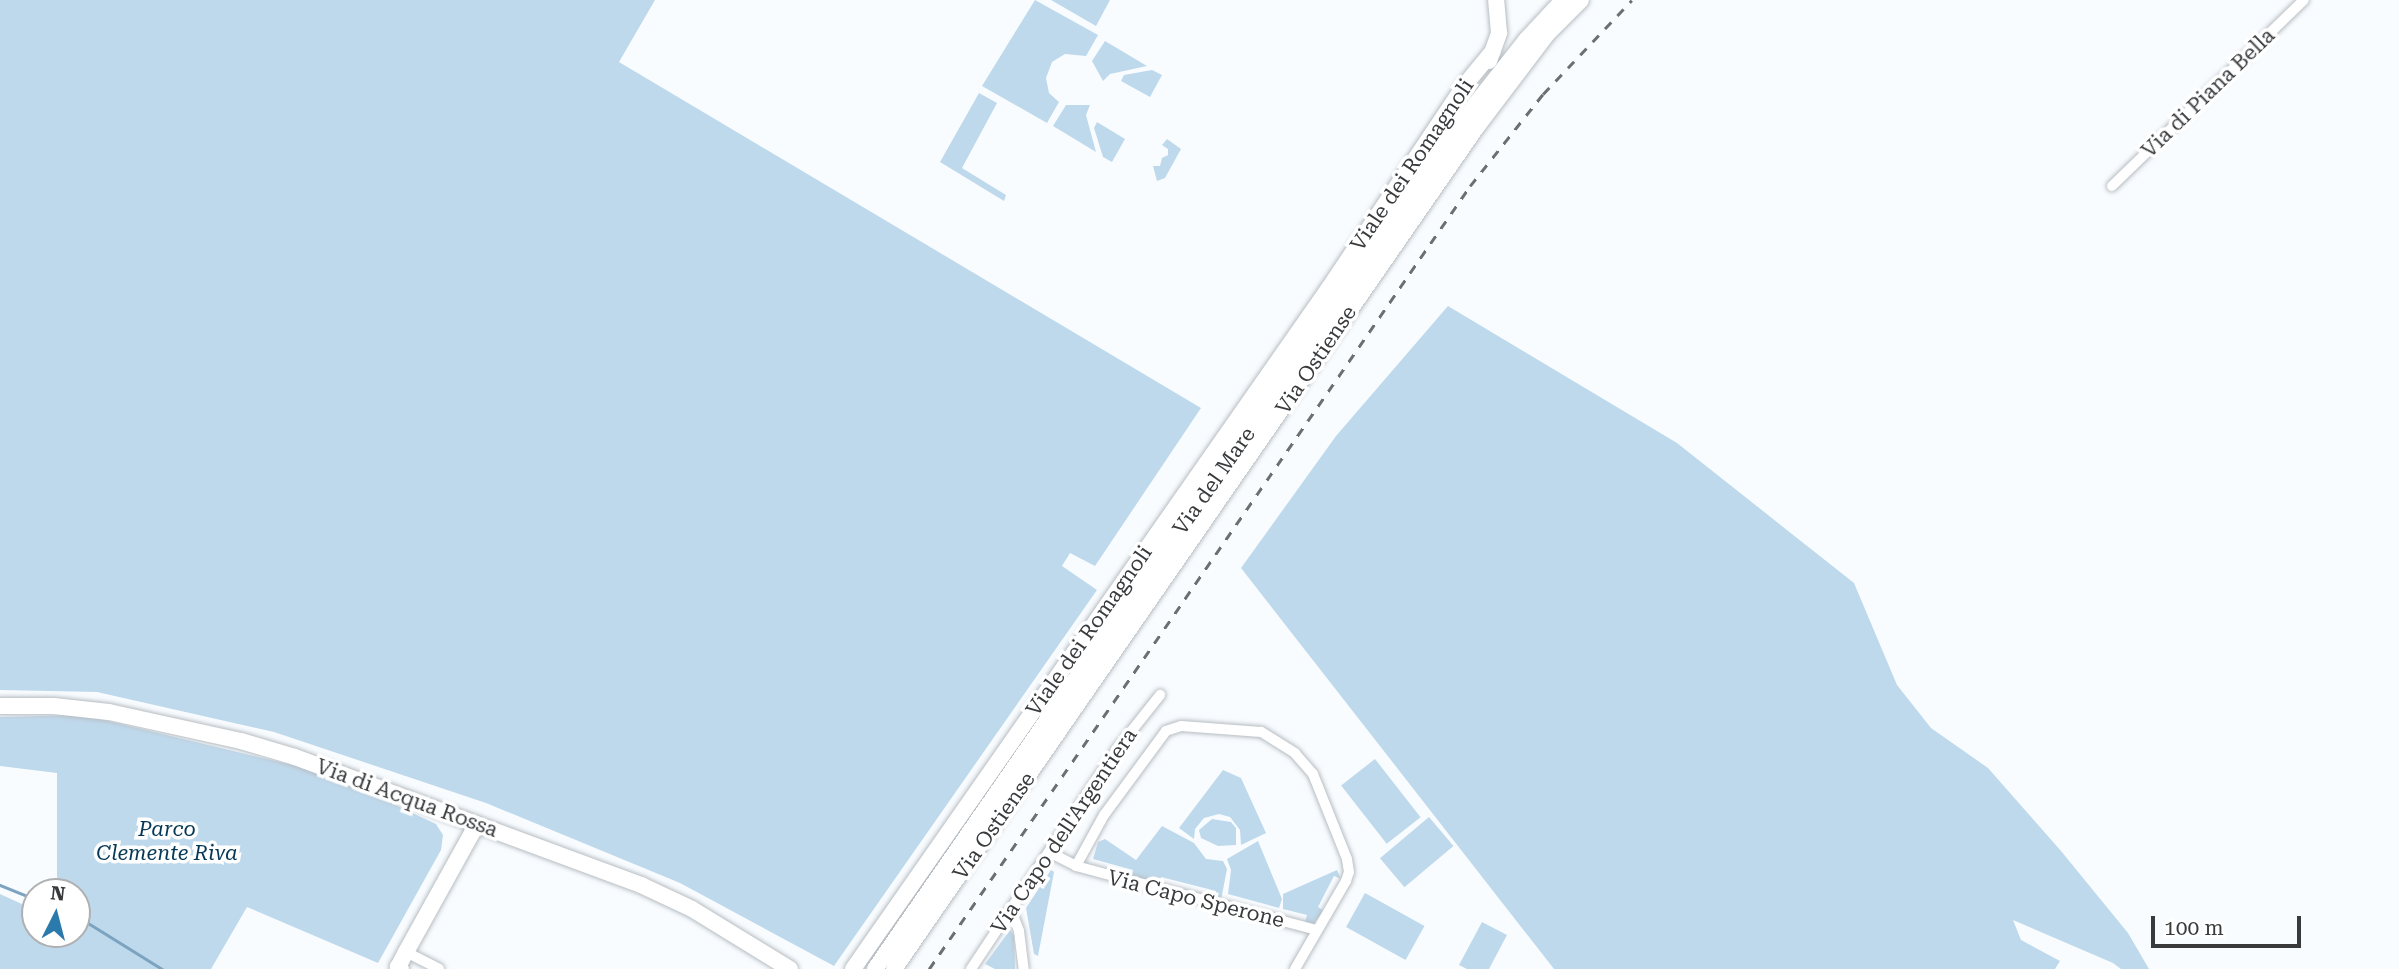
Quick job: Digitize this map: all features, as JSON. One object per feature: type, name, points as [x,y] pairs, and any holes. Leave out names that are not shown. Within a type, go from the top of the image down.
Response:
[{"type":"street","name":"Viale dei Romagnoli","points":[[1457,129],[1480,85],[1499,33],[1496,0]]},
{"type":"street","name":"Via del Mare","points":[[875,969],[1457,129],[1518,49],[1563,0]]},
{"type":"street","name":"Via Ostiense","points":[[894,969],[1476,128],[1547,34],[1581,0]]},
{"type":"street","name":"Via di Piana Bella","points":[[2112,186],[2304,0]]},
{"type":"street","name":"Viale dei Romagnoli","points":[[853,969],[1307,319],[1464,86],[1493,51]]},
{"type":"street","name":"Via Capo dell'Argentiera","points":[[971,969],[1123,741],[1160,695]]},
{"type":"street","name":"Via di Acqua Rossa","points":[[0,706],[91,709],[241,741],[295,757],[669,897],[790,969]]},
{"type":"street","name":"Via Capo Sperone","points":[[1076,866],[1104,815],[1166,731],[1181,726],[1261,733],[1291,749],[1308,766],[1323,795],[1347,859],[1348,877],[1295,969]]},
{"type":"street","points":[[399,968],[477,824]]},
{"type":"street","name":"Via Capo Sperone","points":[[1049,852],[1076,866],[1317,930]]},
{"type":"street","points":[[1011,910],[1019,931],[1024,969]]},
{"type":"street","points":[[406,952],[439,969]]},
{"type":"green space","points":[[0,0],[655,0],[619,62],[1201,408],[1095,566],[1070,553],[1062,566],[1097,590],[834,966],[680,883],[486,803],[274,732],[97,692],[0,690]]},
{"type":"green space","points":[[1035,0],[1098,35],[1086,56],[1065,54],[1052,62],[1046,78],[1049,93],[1059,102],[1047,123],[982,86]]},
{"type":"green space","points":[[1051,0],[1110,0],[1096,26]]},
{"type":"green space","points":[[1105,41],[1147,66],[1110,74],[1103,81],[1092,61]]},
{"type":"green space","points":[[1152,70],[1162,75],[1150,97],[1121,81],[1124,75]]},
{"type":"green space","points":[[979,93],[997,103],[962,168],[1006,195],[1004,201],[940,162]]},
{"type":"green space","points":[[1066,105],[1090,105],[1086,115],[1096,152],[1053,126]]},
{"type":"green space","points":[[1097,122],[1125,139],[1112,162],[1103,157],[1094,128]]},
{"type":"green space","points":[[1167,139],[1181,149],[1165,178],[1157,181],[1153,166],[1160,166],[1162,158],[1168,155],[1168,149],[1162,145]]},
{"type":"green space","points":[[1448,306],[1677,443],[1854,583],[1897,685],[1931,728],[1988,768],[2128,933],[2149,969],[2121,969],[2113,963],[2013,920],[2021,940],[2060,961],[2055,969],[1554,969],[1241,568],[1336,436]]},
{"type":"green space","name":"Parco Clemente Riva","points":[[83,715],[296,766],[376,796],[436,824],[443,835],[441,850],[378,963],[247,907],[211,969],[0,969],[0,894],[21,904],[21,948],[91,948],[91,878],[57,878],[57,773],[0,766],[0,717]]},
{"type":"green space","points":[[1375,759],[1421,817],[1387,844],[1341,785]]},
{"type":"green space","points":[[1223,770],[1241,778],[1266,833],[1241,845],[1240,830],[1230,817],[1219,814],[1204,818],[1195,829],[1194,839],[1179,828]]},
{"type":"green space","points":[[1429,817],[1453,846],[1404,887],[1380,858]]},
{"type":"green space","points":[[1212,819],[1231,822],[1236,828],[1236,845],[1218,846],[1201,838],[1199,830]]},
{"type":"green space","points":[[1162,826],[1194,843],[1206,859],[1223,861],[1227,869],[1221,900],[1215,899],[1216,891],[1161,877],[1159,885],[1132,877],[1133,870],[1093,859],[1098,842],[1105,839],[1136,860]]},
{"type":"green space","points":[[1258,841],[1282,899],[1279,908],[1228,894],[1231,870],[1227,859]]},
{"type":"green space","points":[[1051,870],[1054,872],[1038,956],[1034,954],[1026,908]]},
{"type":"green space","points":[[1337,870],[1341,879],[1334,876],[1318,907],[1324,911],[1313,924],[1305,922],[1307,915],[1283,909],[1283,894]]},
{"type":"green space","points":[[1365,893],[1424,926],[1406,960],[1346,927]]},
{"type":"green space","points":[[1482,922],[1507,935],[1489,969],[1467,969],[1459,965]]},
{"type":"green space","points":[[1010,930],[1014,936],[1015,969],[995,969],[985,964]]},
{"type":"waterway","points":[[0,885],[21,893]]},
{"type":"waterway","points":[[91,925],[162,969]]},
{"type":"railway","points":[[929,969],[1470,186],[1543,94],[1632,0]]}]
